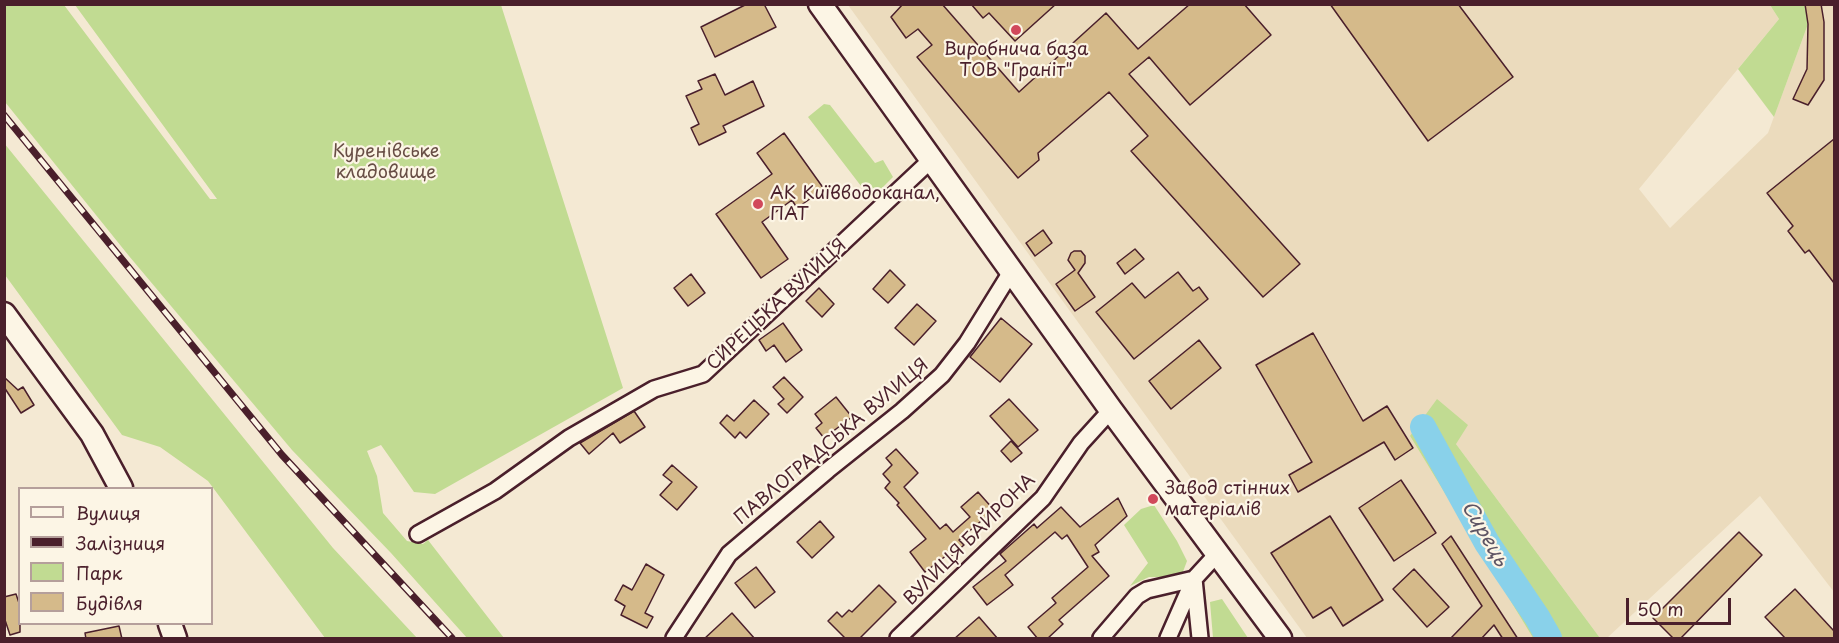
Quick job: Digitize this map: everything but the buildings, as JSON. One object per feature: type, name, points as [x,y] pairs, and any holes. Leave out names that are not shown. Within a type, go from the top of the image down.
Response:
[{"type":"main road","points":[[820,4],[1011,272],[1280,639]]},
{"type":"main road","points":[[4,314],[92,434],[121,487]]},
{"type":"street","name":"СИРЕЦЬКА ВУЛИЦЯ","points":[[418,534],[495,491],[569,438],[654,389],[703,374],[932,159]]},
{"type":"street","name":"ПАВЛОГРАДСЬКА ВУЛИЦЯ","points":[[674,639],[729,554],[902,411],[942,375],[967,343],[1011,272]]},
{"type":"street","name":"ВУЛИЦЯ БАЙРОНА","points":[[898,639],[1043,498],[1081,443],[1111,410]]},
{"type":"street","points":[[1168,639],[1194,579],[1217,554]]},
{"type":"street","points":[[1101,639],[1137,596],[1147,590],[1194,579]]},
{"type":"street","points":[[1194,579],[1200,639]]},
{"type":"shaded area","points":[[848,5],[1770,5],[1779,19],[1639,189],[1670,228],[1768,133],[1808,24],[1805,5],[1834,5],[1834,592],[1760,496],[1607,638],[1600,638],[1456,444],[1410,436],[1533,638],[1307,638]]},
{"type":"green space","name":"Куренівське кладовище","points":[[4,5],[64,5],[210,199],[217,199],[75,5],[501,5],[623,388],[435,494],[414,492],[381,445],[367,451],[377,476],[383,513],[407,541],[423,544],[428,540],[504,638],[467,638],[391,553],[292,450],[129,256],[5,102]]},
{"type":"green space","points":[[1770,5],[1805,5],[1808,24],[1774,117],[1738,69],[1779,19]]},
{"type":"green space","points":[[824,104],[830,105],[875,163],[883,160],[893,177],[871,199],[808,117]]},
{"type":"green space","points":[[4,143],[333,548],[417,638],[325,638],[208,481],[160,447],[122,435],[5,275]]},
{"type":"green space","points":[[1437,399],[1468,425],[1456,444],[1600,638],[1533,638],[1410,436]]},
{"type":"green space","points":[[1154,505],[1187,561],[1181,577],[1149,577],[1130,586],[1148,563],[1124,525],[1141,509]]},
{"type":"green space","points":[[1222,599],[1248,638],[1213,638],[1210,602]]},
{"type":"waterway","name":"Сирець","points":[[1423,427],[1487,543],[1549,638]]},
{"type":"railway","points":[[4,115],[282,455],[452,638]]},
{"type":"place","name":"Виробнича база ТОВ \"Граніт\"","points":[[1016,30]]},
{"type":"place","name":"АК Київводоканал, ПАТ","points":[[758,204]]},
{"type":"place","name":"Завод стінних матеріалів","points":[[1153,499]]}]
